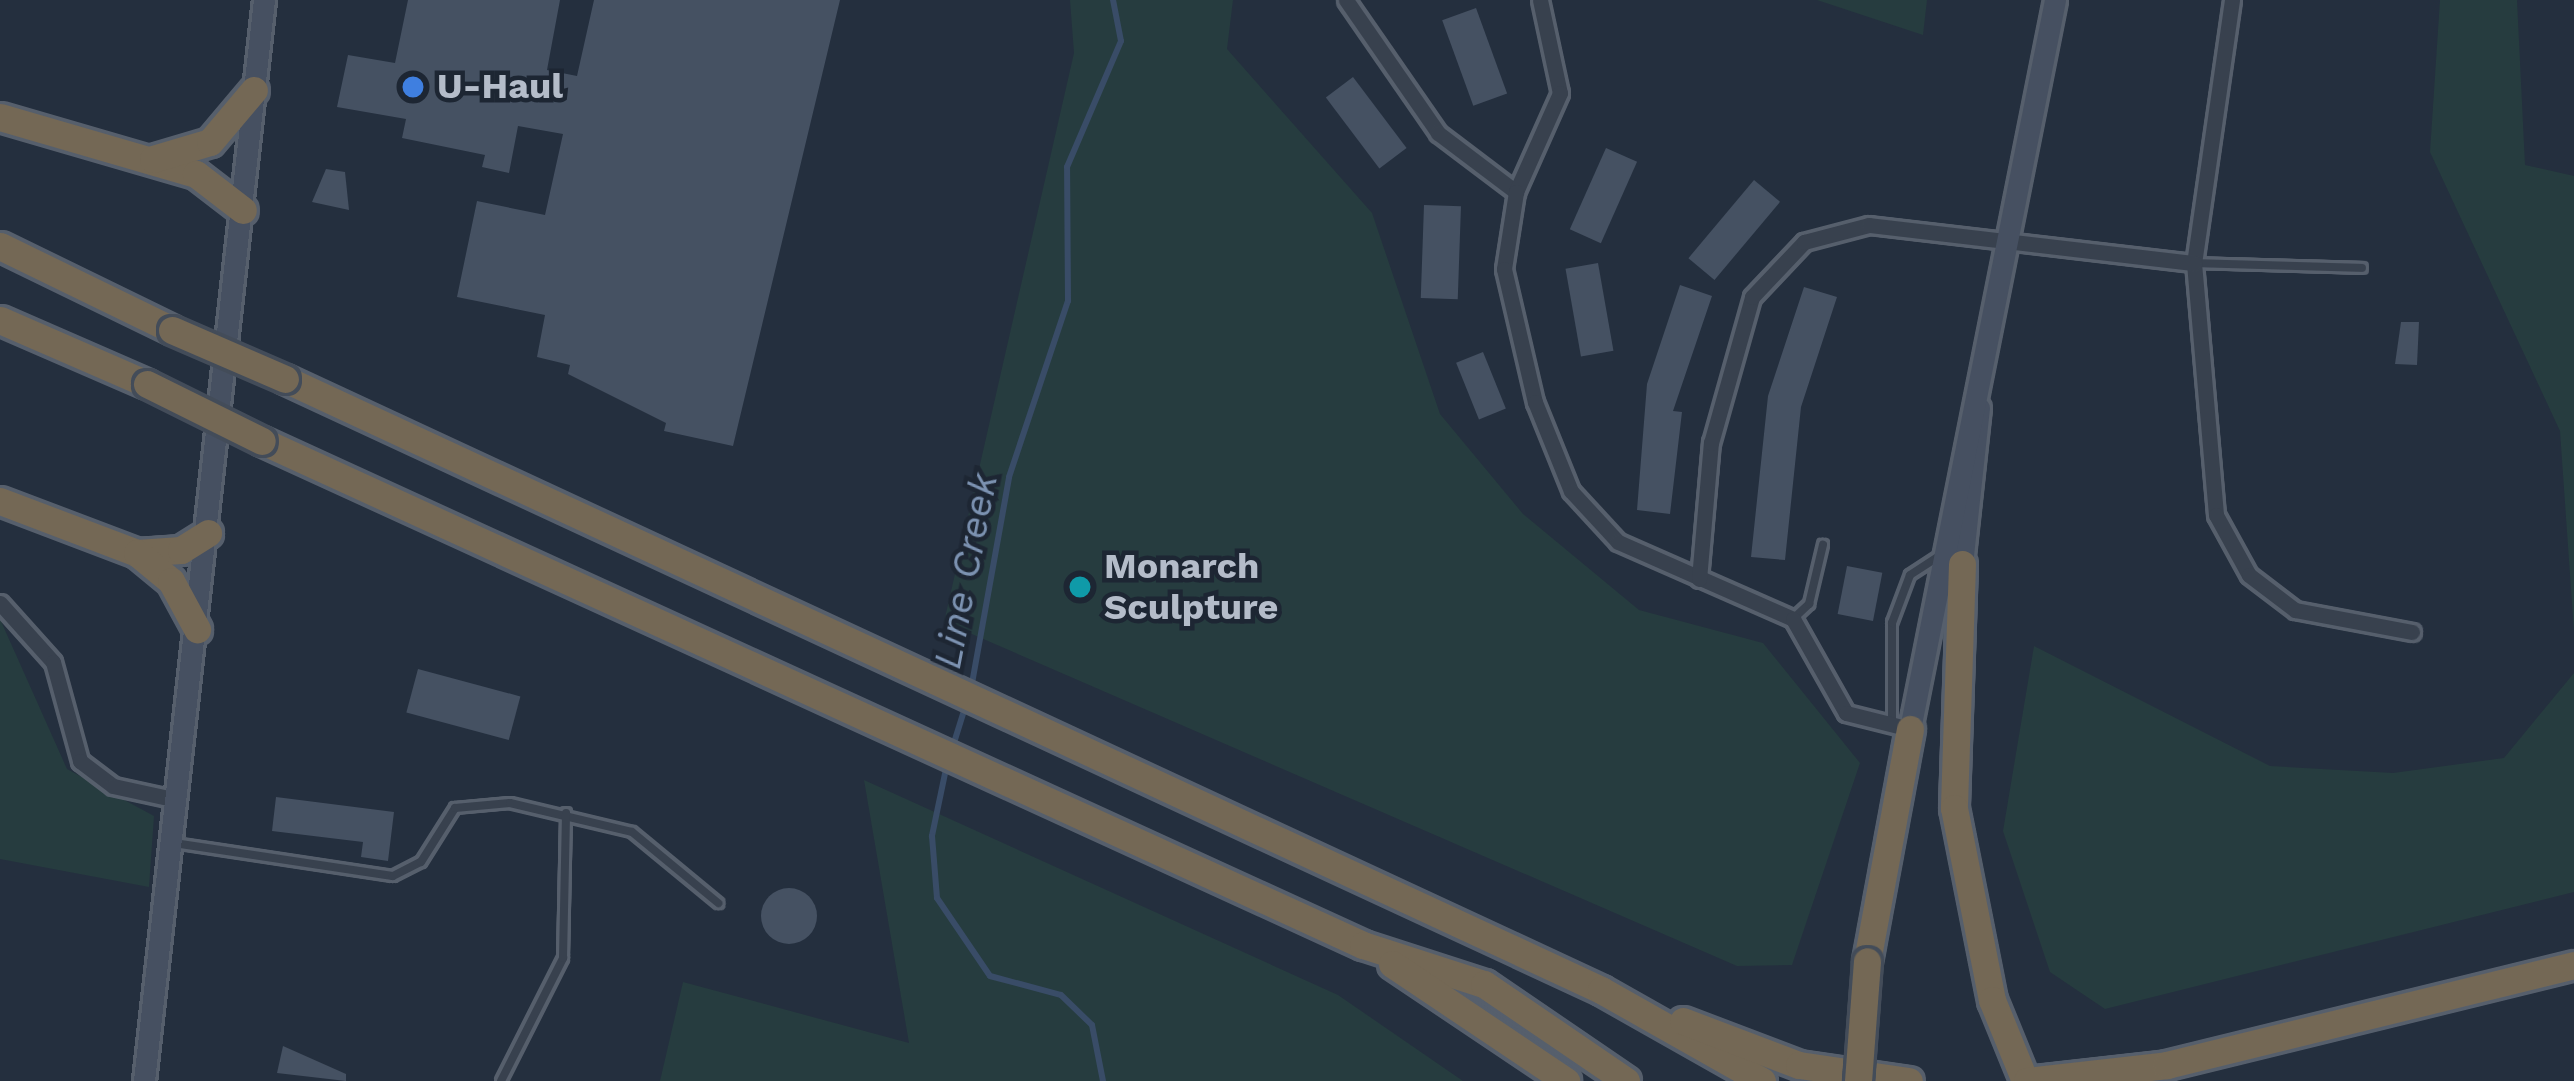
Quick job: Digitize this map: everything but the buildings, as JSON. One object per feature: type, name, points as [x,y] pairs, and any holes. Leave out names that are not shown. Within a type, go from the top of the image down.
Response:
[{"type":"highway","points":[[149,160],[209,142],[254,90]]},
{"type":"highway","points":[[0,116],[221,186],[243,210]]},
{"type":"highway","points":[[0,246],[172,330],[1060,733],[1601,990],[1762,1081]]},
{"type":"highway","points":[[0,320],[868,710],[1364,945],[1484,985],[1625,1081]]},
{"type":"highway","points":[[0,501],[137,553],[171,581],[196,629]]},
{"type":"highway","points":[[137,553],[181,550],[208,533]]},
{"type":"highway","points":[[1952,559],[1954,808],[1992,1000],[2026,1081],[2168,1065],[2574,965]]},
{"type":"highway","points":[[1858,1081],[1867,962],[1901,726]]},
{"type":"highway","points":[[1364,945],[1566,1081]]},
{"type":"highway","points":[[1601,990],[1799,1065],[1909,1081]]},
{"type":"main road","points":[[144,1081],[264,0]]},
{"type":"main road","points":[[1901,726],[1952,559],[2055,0]]},
{"type":"street","points":[[1346,0],[1438,133],[1516,191]]},
{"type":"street","points":[[1540,0],[1560,93],[1516,191],[1504,269],[1511,320],[1571,490],[1618,542],[1792,619],[1833,700],[1901,726]]},
{"type":"street","points":[[2232,0],[2194,263],[2210,490],[2234,556],[2312,617],[2412,632]]},
{"type":"street","points":[[1699,579],[1711,443],[1769,272],[1804,242],[1869,225],[2194,263]]},
{"type":"street","points":[[0,604],[46,648],[67,736],[89,771],[177,800]]},
{"type":"lane","points":[[2194,263],[2362,268]]},
{"type":"lane","points":[[1792,619],[1809,604],[1823,544]]},
{"type":"lane","points":[[1901,726],[1892,623],[1910,575],[1952,559]]},
{"type":"lane","points":[[172,843],[393,876],[421,862],[455,808],[566,813],[654,844],[718,903]]},
{"type":"lane","points":[[501,1081],[563,958],[566,813]]},
{"type":"green space","points":[[1070,0],[1233,0],[1227,49],[1372,213],[1440,414],[1523,514],[1639,610],[1763,643],[1860,763],[1792,965],[1737,966],[944,622],[1074,53]]},
{"type":"green space","points":[[1817,0],[1927,0],[1923,35]]},
{"type":"green space","points":[[2440,0],[2517,0],[2525,165],[2574,176],[2574,632],[2560,431],[2430,152]]},
{"type":"green space","points":[[0,619],[67,769],[154,816],[149,887],[0,859]]},
{"type":"green space","points":[[2034,646],[2270,766],[2393,773],[2504,758],[2574,673],[2574,892],[2105,1009],[2050,972],[2003,831]]},
{"type":"green space","points":[[864,780],[1338,995],[1463,1081],[660,1081],[683,982],[909,1043]]},
{"type":"waterway","name":"Line Creek","points":[[971,689],[1009,477],[1068,301],[1067,167],[1121,41],[1113,0]]},
{"type":"waterway","name":"Line Creek","points":[[953,746],[967,701]]},
{"type":"waterway","name":"Line Creek","points":[[947,764],[932,836],[937,898],[990,976],[1061,995],[1092,1025],[1103,1081]]},
{"type":"place","name":"U-Haul","points":[[413,87]]},
{"type":"place","name":"Monarch Sculpture","points":[[1080,587]]}]
